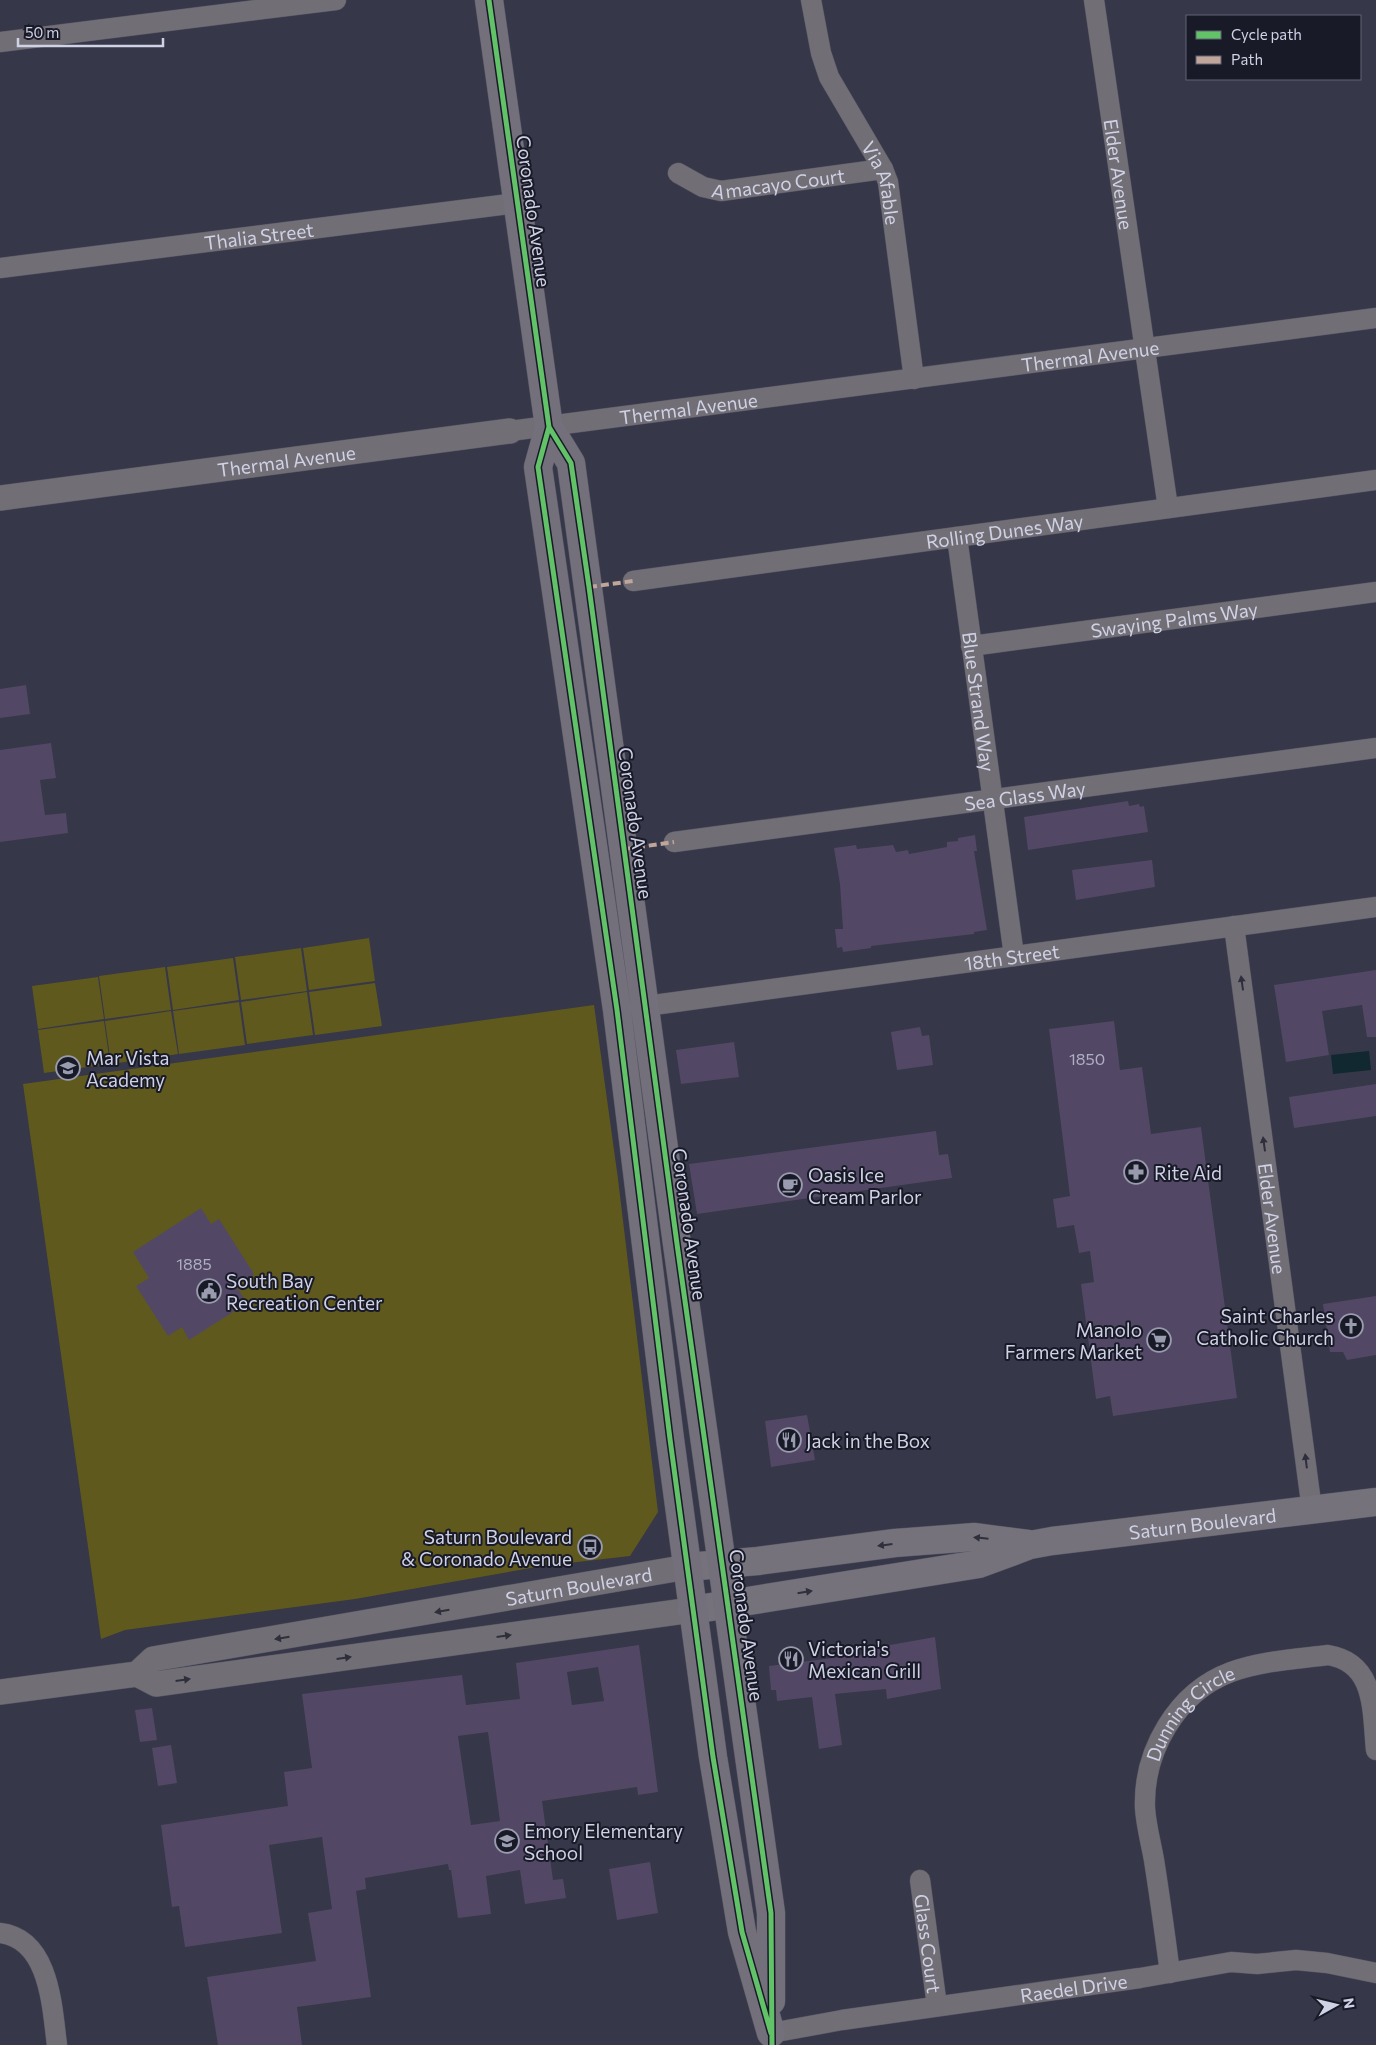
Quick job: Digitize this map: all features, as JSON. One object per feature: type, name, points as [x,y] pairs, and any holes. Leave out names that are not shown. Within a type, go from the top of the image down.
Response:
[{"type":"main road","name":"Coronado Avenue","points":[[489,0],[549,427],[571,463],[771,1914],[771,2039]]},
{"type":"main road","name":"Coronado Avenue","points":[[549,427],[538,467],[616,1010],[692,1610],[713,1756],[742,1932],[771,2039]]},
{"type":"main road","points":[[616,1010],[646,1006]]},
{"type":"main road","name":"Saturn Boulevard","points":[[692,1610],[979,1564],[1030,1545],[1376,1502]]},
{"type":"main road","name":"Saturn Boulevard","points":[[687,1567],[895,1543],[974,1537],[1030,1545]]},
{"type":"street","points":[[0,42],[336,0]]},
{"type":"street","name":"Via Afable","points":[[812,0],[821,53],[829,77],[883,169],[888,182],[914,379]]},
{"type":"street","name":"Elder Avenue","points":[[1094,0],[1168,508]]},
{"type":"street","name":"Amacayo Court","points":[[678,173],[703,188],[721,191],[883,169]]},
{"type":"street","name":"Thalia Street","points":[[0,268],[517,203]]},
{"type":"street","name":"Thermal Avenue","points":[[0,498],[1376,318]]},
{"type":"street","name":"Rolling Dunes Way","points":[[633,581],[1376,480]]},
{"type":"street","name":"Blue Strand Way","points":[[957,537],[1014,956]]},
{"type":"street","name":"Swaying Palms Way","points":[[971,646],[1376,592]]},
{"type":"street","name":"Sea Glass Way","points":[[674,842],[1376,748]]},
{"type":"street","name":"18th Street","points":[[646,1006],[1376,907]]},
{"type":"street","name":"Elder Avenue","points":[[1234,926],[1312,1510]]},
{"type":"street","name":"Saturn Boulevard","points":[[687,1567],[153,1659],[137,1674],[156,1684],[692,1610]]},
{"type":"street","name":"Dunning Circle","points":[[1170,1973],[1145,1809],[1149,1769],[1156,1749],[1163,1731],[1185,1703],[1206,1685],[1244,1667],[1328,1655],[1339,1657],[1358,1668],[1368,1684],[1376,1750]]},
{"type":"street","points":[[0,1692],[137,1674]]},
{"type":"street","name":"Glass Court","points":[[920,1880],[937,2006]]},
{"type":"street","points":[[0,1933],[7,1934],[26,1945],[38,1959],[45,1974],[57,2045]]},
{"type":"street","name":"Raedel Drive","points":[[771,2039],[937,2006],[1170,1973],[1231,1962],[1257,1964],[1296,1960],[1375,1970]]},
{"type":"shaded area","points":[[369,938],[375,981],[309,990],[303,948]]},
{"type":"shaded area","points":[[301,948],[307,991],[241,1000],[235,957]]},
{"type":"shaded area","points":[[233,958],[239,1000],[173,1010],[167,967]]},
{"type":"shaded area","points":[[165,967],[171,1010],[105,1019],[99,976]]},
{"type":"shaded area","points":[[98,977],[104,1019],[38,1029],[32,986]]},
{"type":"shaded area","points":[[375,983],[382,1026],[315,1035],[309,992]]},
{"type":"shaded area","points":[[307,992],[313,1035],[247,1044],[241,1002]]},
{"type":"shaded area","points":[[239,1002],[245,1045],[179,1054],[173,1011]]},
{"type":"shaded area","points":[[594,1005],[618,1179],[658,1512],[630,1556],[542,1566],[355,1599],[125,1630],[101,1639],[23,1084]]},
{"type":"shaded area","points":[[171,1011],[178,1054],[111,1064],[105,1021]]},
{"type":"shaded area","points":[[104,1021],[110,1064],[44,1073],[38,1030]]},
{"type":"water","points":[[1369,1051],[1371,1070],[1333,1074],[1331,1055]]},
{"type":"building","points":[[26,685],[30,714],[0,718],[0,689]]},
{"type":"building","points":[[51,743],[56,778],[40,780],[45,815],[66,813],[68,833],[0,842],[0,750]]},
{"type":"building","points":[[1128,801],[1129,806],[1139,804],[1140,807],[1144,806],[1148,832],[1028,850],[1024,817]]},
{"type":"building","points":[[975,835],[977,851],[974,851],[987,930],[974,932],[974,934],[871,946],[871,948],[843,952],[842,947],[837,948],[835,929],[843,929],[840,884],[834,848],[856,845],[857,849],[893,845],[896,852],[908,850],[909,854],[947,847],[947,842],[958,841],[958,838]]},
{"type":"building","points":[[1152,860],[1155,887],[1076,900],[1072,870]]},
{"type":"building","points":[[1376,970],[1376,1037],[1367,1037],[1362,1005],[1322,1011],[1329,1055],[1286,1062],[1274,985]]},
{"type":"building","points":[[1114,1021],[1120,1070],[1142,1067],[1151,1134],[1201,1127],[1237,1398],[1113,1416],[1110,1396],[1096,1399],[1081,1284],[1094,1282],[1090,1251],[1079,1253],[1074,1225],[1057,1228],[1053,1199],[1070,1196],[1049,1029]]},
{"type":"building","points":[[920,1027],[922,1036],[929,1035],[933,1065],[897,1070],[891,1032]]},
{"type":"building","points":[[734,1042],[739,1077],[681,1084],[676,1050]]},
{"type":"building","points":[[1376,1084],[1376,1116],[1294,1128],[1289,1097]]},
{"type":"building","points":[[936,1131],[939,1155],[948,1154],[952,1178],[697,1214],[689,1164]]},
{"type":"building","points":[[201,1208],[211,1224],[219,1219],[254,1274],[236,1286],[247,1303],[189,1340],[182,1327],[168,1336],[136,1286],[149,1278],[133,1252]]},
{"type":"building","name":"Saint Charles Catholic Church","points":[[1376,1296],[1376,1355],[1347,1360],[1343,1352],[1330,1352],[1323,1304]]},
{"type":"building","name":"Jack in the Box","points":[[807,1415],[815,1460],[771,1467],[765,1421]]},
{"type":"building","points":[[935,1637],[941,1689],[887,1699],[886,1689],[835,1694],[842,1745],[819,1749],[812,1697],[777,1701],[776,1690],[771,1690],[769,1666],[873,1653],[873,1648]]},
{"type":"building","points":[[639,1645],[658,1792],[638,1795],[637,1787],[542,1801],[553,1880],[563,1879],[566,1898],[525,1904],[520,1870],[486,1876],[491,1914],[458,1918],[451,1870],[449,1870],[448,1864],[365,1878],[366,1889],[356,1891],[371,1997],[297,2007],[302,2045],[218,2045],[207,1977],[316,1961],[308,1913],[332,1909],[322,1837],[269,1845],[282,1933],[185,1947],[179,1906],[172,1907],[161,1825],[288,1806],[284,1772],[312,1768],[302,1694],[462,1675],[466,1705],[520,1699],[516,1663]],"holes":[[[598,1667],[604,1701],[572,1705],[567,1672]],[[488,1732],[500,1821],[471,1825],[458,1736]]]},
{"type":"building","points":[[152,1708],[157,1740],[140,1742],[135,1710]]},
{"type":"building","points":[[171,1745],[177,1783],[158,1786],[152,1748]]},
{"type":"building","points":[[650,1862],[658,1913],[617,1920],[609,1869]]},
{"type":"marked path","points":[[589,587],[633,581]]},
{"type":"marked path","points":[[625,849],[674,842]]},
{"type":"cycle path","points":[[489,0],[549,427],[538,467],[617,1010],[670,1439],[713,1757],[742,1932],[771,2033]]},
{"type":"cycle path","points":[[549,427],[571,463],[589,587],[677,1244],[771,1913],[772,2045]]},
{"type":"place","name":"Mar Vista Academy","points":[[68,1068]]},
{"type":"place","name":"Rite Aid","points":[[1136,1172]]},
{"type":"place","name":"Oasis Ice Cream Parlor","points":[[790,1185]]},
{"type":"place","name":"South Bay Recreation Center","points":[[209,1291]]},
{"type":"place","name":"Saint Charles Catholic Church","points":[[1351,1326]]},
{"type":"place","name":"Manolo Farmers Market","points":[[1159,1340]]},
{"type":"place","name":"Jack in the Box","points":[[789,1440]]},
{"type":"place","name":"Saturn Boulevard & Coronado Avenue","points":[[590,1547]]},
{"type":"place","name":"Victoria's Mexican Grill","points":[[791,1659]]},
{"type":"place","name":"Emory Elementary School","points":[[507,1841]]}]
